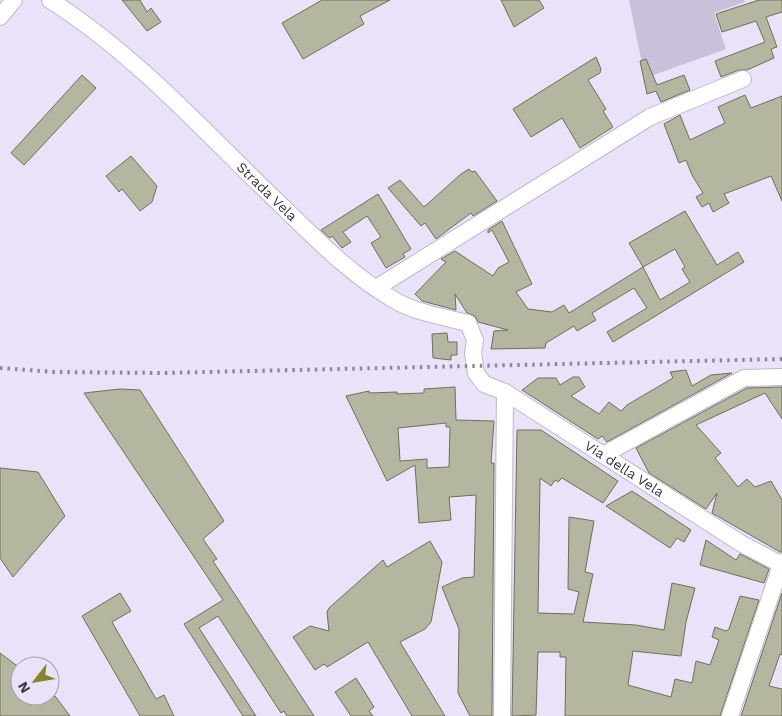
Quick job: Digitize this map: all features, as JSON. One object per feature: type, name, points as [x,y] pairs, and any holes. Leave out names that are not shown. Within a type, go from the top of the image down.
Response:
[{"type":"street","points":[[0,17],[14,0]]},
{"type":"street","name":"Strada Vela","points":[[50,0],[83,21],[134,63],[311,234],[376,288],[397,302],[421,312],[468,323],[475,340],[474,366]]},
{"type":"street","points":[[376,288],[650,117],[742,79]]},
{"type":"street","name":"Via della Vela","points":[[474,366],[479,380],[495,390],[505,392],[742,544],[782,564]]},
{"type":"street","points":[[603,455],[744,378],[782,377]]},
{"type":"street","points":[[502,716],[505,392]]},
{"type":"street","points":[[730,716],[782,564]]},
{"type":"shaded area","points":[[629,0],[744,0],[745,2],[714,13],[726,49],[645,78]]},
{"type":"building","points":[[122,0],[140,0],[147,12],[151,8],[161,22],[147,31]]},
{"type":"building","points":[[322,0],[390,0],[360,16],[364,24],[303,59],[282,23]]},
{"type":"building","points":[[501,0],[539,0],[544,8],[514,27]]},
{"type":"building","points":[[759,0],[782,0],[782,12],[766,17],[777,47],[771,49],[774,58],[747,70],[739,70],[721,77],[715,61],[765,42],[756,21],[722,32],[716,14]]},
{"type":"building","points":[[596,57],[601,69],[600,73],[588,80],[606,109],[603,111],[613,127],[580,148],[562,118],[531,137],[513,109]]},
{"type":"building","points":[[646,59],[657,85],[684,75],[690,90],[661,102],[656,91],[647,94],[640,61]]},
{"type":"building","points":[[82,75],[96,88],[24,165],[11,153]]},
{"type":"building","points":[[745,95],[751,108],[782,96],[782,201],[771,176],[724,194],[729,203],[713,212],[709,203],[702,207],[696,197],[703,193],[692,175],[686,160],[679,163],[664,124],[680,115],[690,140],[725,123],[718,107]]},
{"type":"building","points":[[131,156],[157,186],[152,202],[140,211],[122,189],[119,192],[106,176]]},
{"type":"building","points":[[469,169],[472,172],[475,171],[497,201],[473,216],[471,213],[436,239],[425,223],[421,226],[388,188],[400,180],[424,207]]},
{"type":"building","points":[[378,194],[411,249],[403,254],[405,257],[386,268],[371,243],[381,237],[367,216],[343,232],[351,242],[342,248],[332,236],[330,238],[321,230]]},
{"type":"building","points":[[685,211],[717,265],[738,252],[744,262],[613,342],[607,332],[647,308],[634,288],[592,313],[596,320],[577,331],[574,326],[546,343],[545,348],[491,349],[494,331],[508,330],[478,322],[475,316],[467,313],[455,294],[456,310],[422,301],[415,294],[446,262],[441,259],[455,251],[493,276],[498,268],[509,262],[492,230],[488,233],[488,230],[502,221],[532,284],[516,292],[528,309],[552,312],[564,305],[569,313],[643,267],[629,243]],"holes":[[[675,249],[685,267],[682,269],[690,282],[660,300],[643,267]]]},
{"type":"building","points":[[447,333],[448,342],[457,342],[457,355],[451,355],[451,360],[433,358],[432,334]]},
{"type":"building","points":[[686,370],[692,386],[711,375],[732,373],[607,442],[602,436],[598,439],[522,390],[538,378],[556,378],[560,385],[573,377],[579,377],[585,387],[571,396],[599,414],[609,402],[621,411],[627,405],[673,378],[670,372]]},
{"type":"building","points":[[455,387],[456,420],[494,421],[491,463],[494,463],[492,716],[470,716],[458,693],[459,629],[442,587],[462,578],[474,577],[476,495],[449,497],[451,520],[419,523],[415,465],[387,481],[346,396],[369,391],[369,393],[424,393],[424,389]],"holes":[[[446,423],[446,427],[450,427],[449,467],[427,468],[427,459],[400,461],[398,428]]]},
{"type":"building","points":[[782,387],[782,419],[765,393],[696,425],[721,453],[715,458],[738,487],[747,479],[755,487],[771,481],[782,500],[782,552],[780,552],[712,513],[717,493],[706,509],[649,473],[636,448],[747,388]]},
{"type":"building","points":[[120,389],[140,390],[224,521],[203,539],[217,559],[213,561],[314,716],[287,716],[284,711],[281,713],[218,616],[199,628],[256,716],[243,716],[184,624],[223,600],[84,393]]},
{"type":"building","points":[[517,430],[541,430],[618,481],[603,503],[562,478],[558,482],[555,480],[551,486],[540,478],[538,613],[574,614],[579,592],[568,589],[569,517],[594,521],[585,572],[593,574],[583,622],[636,625],[664,630],[672,583],[695,588],[686,622],[681,656],[633,651],[628,685],[671,697],[675,679],[692,683],[696,661],[710,665],[719,640],[712,637],[715,627],[726,631],[729,629],[740,596],[759,600],[720,716],[565,716],[566,657],[560,657],[560,652],[538,652],[536,715],[512,716]]},
{"type":"building","points":[[0,468],[38,472],[65,516],[13,577],[0,558]]},
{"type":"building","points":[[632,491],[691,530],[684,542],[677,538],[670,548],[606,506]]},
{"type":"building","points":[[706,540],[736,560],[740,554],[769,569],[764,583],[700,565]]},
{"type":"building","points":[[430,541],[442,562],[431,622],[425,629],[400,642],[445,716],[412,716],[368,642],[327,667],[324,664],[315,670],[293,637],[310,626],[329,631],[327,612],[329,608],[383,560],[387,567]]},
{"type":"building","points":[[120,593],[131,611],[112,622],[156,699],[164,695],[174,716],[140,716],[82,616]]},
{"type":"building","points":[[782,593],[782,655],[780,654],[769,686],[782,689],[782,716],[741,716]]},
{"type":"building","points":[[0,653],[10,660],[10,706],[60,706],[60,703],[70,716],[0,716]]},
{"type":"building","points":[[356,678],[374,707],[369,711],[373,716],[351,716],[335,692]]},
{"type":"railway","points":[[0,368],[55,372],[162,373],[782,359]]}]
